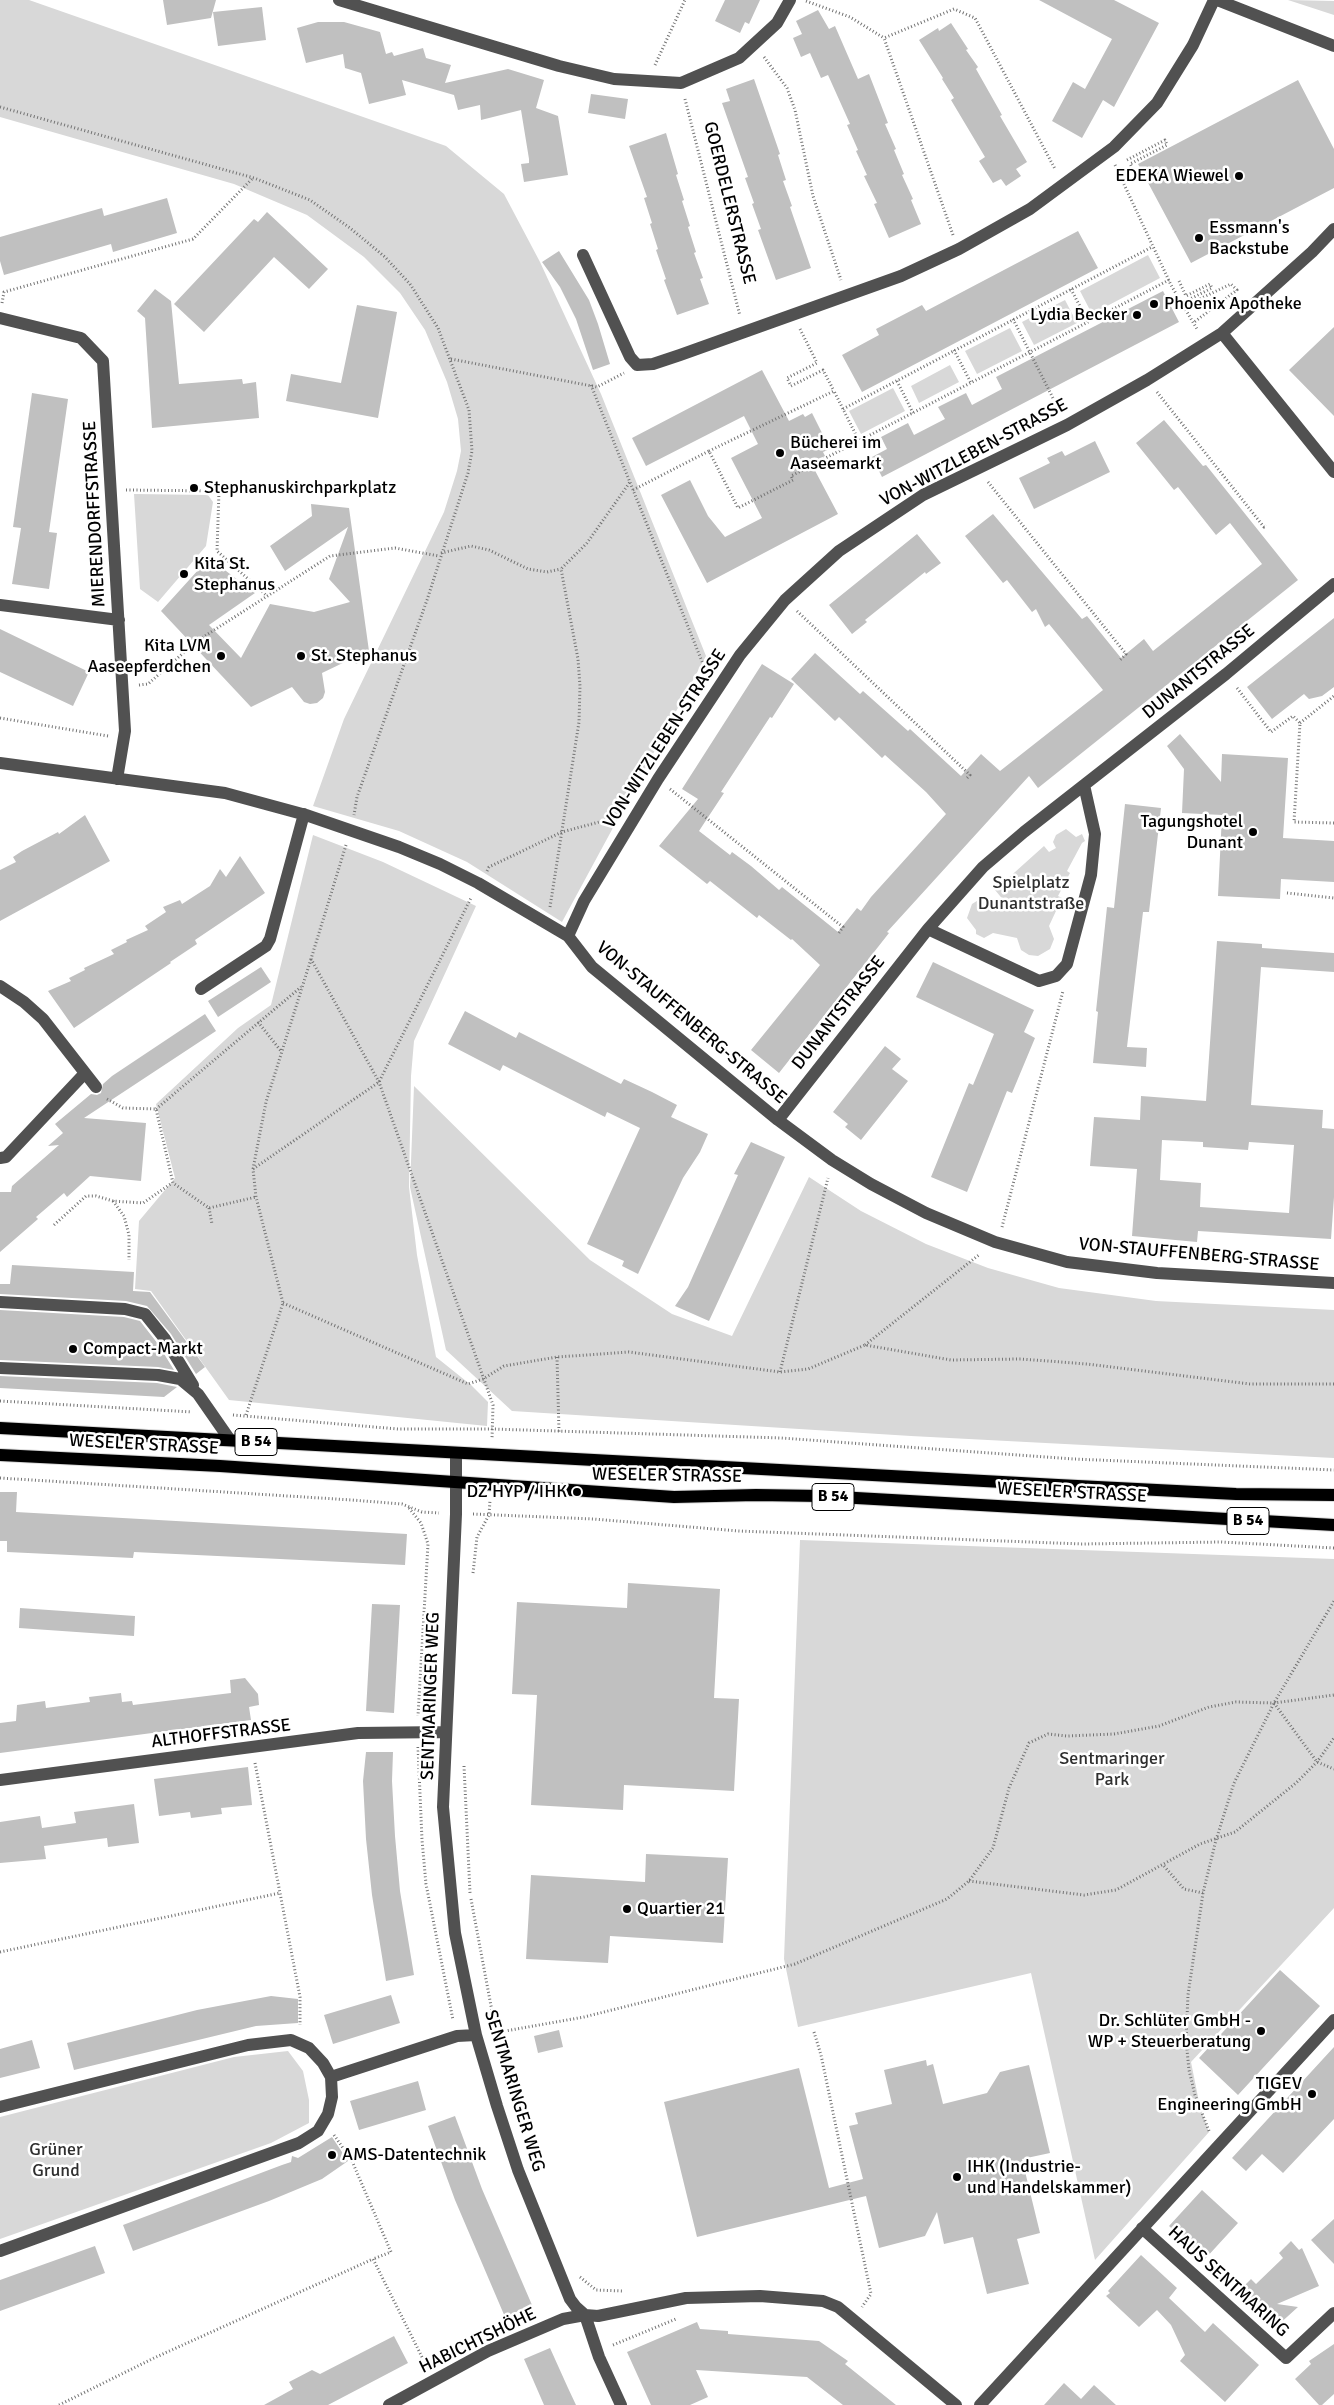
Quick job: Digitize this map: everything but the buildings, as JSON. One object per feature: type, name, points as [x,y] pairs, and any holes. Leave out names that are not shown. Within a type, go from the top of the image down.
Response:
[{"type":"main road","name":"WESELER STRASSE","points":[[0,1428],[456,1454],[1236,1494],[1334,1495]]},
{"type":"main road","name":"WESELER STRASSE","points":[[0,1455],[220,1466],[456,1484],[674,1497],[756,1494],[821,1496],[1334,1526]]},
{"type":"street","points":[[340,0],[559,66],[614,79],[681,84],[739,58],[777,23],[790,0]]},
{"type":"street","points":[[583,255],[630,357],[637,365],[653,364],[902,276],[959,249],[1030,209],[1114,147],[1158,103],[1193,45],[1216,0],[1334,46]]},
{"type":"street","name":"VON-WITZLEBEN-STRASSE","points":[[568,936],[584,901],[658,779],[740,655],[786,600],[846,546],[923,495],[1066,425],[1147,380],[1222,333],[1312,252],[1334,229]]},
{"type":"street","name":"MIERENDORFFSTRASSE","points":[[0,318],[81,338],[103,361],[123,687],[124,739],[117,779]]},
{"type":"street","points":[[1222,333],[1334,472]]},
{"type":"street","name":"DUNANTSTRASSE","points":[[778,1120],[928,929],[983,867],[1226,674],[1334,584]]},
{"type":"street","points":[[0,605],[119,620]]},
{"type":"street","name":"VON-STAUFFENBERG-STRASSE","points":[[0,763],[225,792],[304,814],[399,847],[478,883],[548,922],[568,936],[592,967],[778,1120],[832,1160],[926,1213],[995,1242],[1067,1262],[1157,1273],[1334,1284]]},
{"type":"street","points":[[928,929],[1039,982],[1056,976],[1067,964],[1091,875],[1095,834],[1084,785]]},
{"type":"street","points":[[201,989],[266,946],[270,938],[304,814]]},
{"type":"street","points":[[0,986],[24,1002],[42,1019],[96,1087]]},
{"type":"street","points":[[0,1158],[6,1158],[85,1073]]},
{"type":"street","points":[[0,1302],[125,1309],[145,1314],[165,1339],[198,1394],[230,1440]]},
{"type":"street","points":[[0,1368],[158,1375],[180,1379],[198,1394]]},
{"type":"street","name":"SENTMARINGER WEG","points":[[456,1454],[456,1514],[443,1807],[455,1933],[476,2034],[518,2170],[570,2299],[585,2315],[621,2405]]},
{"type":"street","name":"ALTHOFFSTRASSE","points":[[0,1780],[358,1733],[446,1732]]},
{"type":"street","name":"HAUS SENTMARING","points":[[980,2405],[1334,2020]]},
{"type":"street","points":[[331,2077],[457,2036],[476,2034]]},
{"type":"street","points":[[0,2107],[248,2045],[291,2040],[300,2043],[316,2055],[331,2077],[332,2096],[328,2114],[318,2131],[299,2143],[0,2251]]},
{"type":"street","name":"HAUS SENTMARING","points":[[1142,2228],[1286,2358],[1334,2313]]},
{"type":"street","points":[[585,2315],[603,2316],[686,2298],[760,2296],[823,2301],[838,2307],[956,2405]]},
{"type":"street","name":"HABICHTSHÖHE","points":[[389,2405],[488,2351],[563,2319],[585,2315]]},
{"type":"path","points":[[648,82],[684,0]]},
{"type":"path","points":[[803,0],[850,17],[884,38],[959,249]]},
{"type":"path","points":[[884,38],[954,8],[976,18],[1063,185]]},
{"type":"path","points":[[754,46],[772,65],[787,88],[793,103],[813,196],[847,297]]},
{"type":"path","name":"GOERDELERSTRASSE","points":[[681,84],[744,332]]},
{"type":"path","points":[[0,107],[254,178],[310,200],[350,228],[385,257],[410,284],[438,328],[469,410],[472,451],[468,473],[358,797],[350,831],[266,1102],[253,1169],[256,1197],[283,1303],[246,1415]]},
{"type":"path","points":[[1115,166],[1165,140],[1167,145],[1130,164],[1140,183]]},
{"type":"path","points":[[1119,173],[1152,247],[1192,323],[1206,343]]},
{"type":"path","points":[[0,311],[4,292],[193,239],[254,178]]},
{"type":"path","points":[[843,409],[1152,247]]},
{"type":"path","points":[[709,451],[738,508],[793,480],[791,476],[1169,280]]},
{"type":"path","points":[[1178,281],[1186,296],[1210,284],[1212,288],[1188,300],[1189,304],[1231,284],[1236,290],[1192,323]]},
{"type":"path","points":[[1071,289],[1088,322]]},
{"type":"path","points":[[793,315],[817,362],[787,378],[791,386],[822,370],[859,442]]},
{"type":"path","points":[[1013,320],[1052,397]]},
{"type":"path","points":[[954,350],[971,383]]},
{"type":"path","points":[[450,359],[591,386],[604,385],[637,365]]},
{"type":"path","points":[[1147,380],[1264,527],[1266,525]]},
{"type":"path","points":[[897,381],[913,413]]},
{"type":"path","points":[[591,386],[715,693]]},
{"type":"path","points":[[634,490],[709,451],[834,391]]},
{"type":"path","points":[[978,468],[1126,654],[1120,660]]},
{"type":"path","points":[[123,687],[148,684],[197,642],[330,556],[395,548],[440,555],[471,546],[489,550],[528,569],[547,572],[561,569],[587,543],[630,482]]},
{"type":"path","points":[[111,490],[219,491],[217,551],[267,596]]},
{"type":"path","points":[[548,922],[579,722],[580,686],[578,659],[561,569]]},
{"type":"path","points":[[786,600],[970,775],[966,779]]},
{"type":"path","points":[[1226,674],[1271,732],[1293,716],[1300,723]]},
{"type":"path","points":[[1334,696],[1300,723],[1294,822],[1334,823]]},
{"type":"path","points":[[0,718],[124,739]]},
{"type":"path","points":[[658,779],[843,927],[838,934]]},
{"type":"path","points":[[253,1169],[379,1082],[478,883],[489,867],[562,832],[638,811]]},
{"type":"path","points":[[1287,893],[1334,898]]},
{"type":"path","points":[[311,959],[379,1082],[493,1405],[492,1429]]},
{"type":"path","points":[[283,1303],[468,1384],[483,1379],[504,1366],[557,1357],[629,1352],[780,1372],[808,1369],[865,1345],[995,1242],[1003,1224],[1064,989],[1056,976]]},
{"type":"path","points":[[96,1087],[110,1103],[123,1108],[156,1109],[302,987]]},
{"type":"path","points":[[258,1022],[281,1051]]},
{"type":"path","points":[[156,1109],[173,1183],[209,1208],[212,1224]]},
{"type":"path","points":[[780,1372],[832,1160]]},
{"type":"path","points":[[54,1225],[86,1196],[96,1196],[114,1201],[143,1203],[173,1183]]},
{"type":"path","points":[[209,1208],[256,1197]]},
{"type":"path","points":[[114,1201],[124,1216],[129,1235],[129,1260]]},
{"type":"path","points":[[865,1345],[951,1360],[1022,1359],[1087,1364],[1250,1384],[1334,1384]]},
{"type":"path","points":[[557,1357],[559,1432]]},
{"type":"path","points":[[0,1400],[246,1415],[398,1429],[492,1429],[781,1438],[1074,1459],[1334,1470]]},
{"type":"path","points":[[0,1478],[402,1504],[422,1512],[593,1519],[739,1531],[1082,1544],[1221,1542],[1334,1548]]},
{"type":"path","points":[[409,1507],[421,1523],[428,1544],[417,1732],[419,1801],[426,1884],[435,1938],[457,2036]]},
{"type":"path","points":[[472,1579],[477,1537],[489,1515]]},
{"type":"path","points":[[1217,2146],[1195,2095],[1186,2040],[1188,1995],[1203,1893],[1216,1840],[1234,1783],[1274,1703],[1334,1602]]},
{"type":"path","points":[[476,2034],[496,2033],[584,2017],[795,1964],[921,1912],[946,1899],[970,1881],[993,1848],[1009,1788],[1029,1743],[1048,1734],[1068,1736],[1114,1734],[1159,1726],[1209,1707],[1236,1702],[1274,1703],[1334,1695]]},
{"type":"path","points":[[1274,1703],[1318,1762],[1334,1769]]},
{"type":"path","points":[[970,1881],[1084,1895],[1116,1890],[1164,1866],[1200,1844],[1235,1832],[1296,1783],[1318,1762],[1334,1738]]},
{"type":"path","points":[[252,1747],[300,1997],[300,2043]]},
{"type":"path","points":[[464,1764],[471,1898],[498,2043]]},
{"type":"path","points":[[1164,1866],[1184,1889],[1203,1893]]},
{"type":"path","points":[[0,1952],[280,1893]]},
{"type":"path","points":[[814,2032],[871,2294]]},
{"type":"path","points":[[59,2405],[154,2358],[390,2252],[347,2152],[335,2136],[320,2127]]},
{"type":"path","points":[[373,2259],[434,2381]]},
{"type":"path","points":[[577,2270],[580,2276],[596,2290],[630,2290]]},
{"type":"path","points":[[854,2303],[868,2314]]},
{"type":"path","points":[[596,2344],[615,2345],[667,2322],[682,2318]]},
{"type":"green space","points":[[0,0],[29,0],[446,146],[504,194],[540,262],[601,394],[706,656],[562,922],[467,862],[399,831],[313,806],[344,719],[444,512],[457,471],[461,451],[458,419],[447,382],[425,330],[400,293],[364,257],[307,215],[234,184],[0,117]]},
{"type":"green space","points":[[1288,0],[1334,1],[1334,15]]},
{"type":"green space","points":[[1148,255],[1160,278],[1092,314],[1080,291]]},
{"type":"green space","points":[[1065,300],[1077,323],[1034,345],[1022,322]]},
{"type":"green space","points":[[1010,328],[1022,351],[977,374],[965,351]]},
{"type":"green space","points":[[950,365],[959,382],[919,403],[911,386]]},
{"type":"green space","points":[[893,388],[905,411],[861,434],[849,411]]},
{"type":"green space","points":[[134,494],[208,495],[213,502],[206,546],[158,602],[140,589]]},
{"type":"green space","name":"Spielplatz Dunantstraße","points":[[1066,829],[1076,837],[1082,834],[1085,841],[1082,843],[1067,871],[1070,873],[1058,896],[1062,898],[1049,926],[1054,939],[1050,949],[1038,956],[1029,955],[1021,950],[1017,938],[993,933],[984,938],[976,934],[976,930],[967,918],[972,904],[980,899],[989,900],[1000,908],[1005,902],[995,890],[1044,846],[1049,852],[1056,848],[1053,842],[1056,835]]},
{"type":"green space","points":[[313,835],[383,862],[476,906],[414,1041],[411,1076],[409,1187],[417,1255],[436,1357],[471,1385],[488,1402],[487,1426],[229,1400],[151,1291],[135,1289],[139,1221],[175,1178],[156,1104],[238,1028],[271,1005]]},
{"type":"green space","points":[[414,1086],[590,1260],[672,1314],[732,1336],[809,1177],[861,1211],[926,1244],[988,1268],[1059,1288],[1156,1301],[1334,1310],[1334,1458],[911,1436],[512,1411],[446,1350],[410,1187]]},
{"type":"green space","name":"Sentmaringer Park","points":[[800,1540],[1334,1559],[1334,1908],[1191,2062],[1200,2107],[1209,2132],[1095,2260],[1031,1973],[798,2027],[784,1959]]},
{"type":"green space","name":"Grüner Grund","points":[[288,2051],[303,2071],[309,2100],[309,2123],[271,2143],[0,2239],[0,2117],[234,2057]]},
{"type":"place","name":"EDEKA Wiewel","points":[[1239,176]]},
{"type":"place","name":"Essmann's Backstube","points":[[1199,238]]},
{"type":"place","name":"Phoenix Apotheke","points":[[1154,304]]},
{"type":"place","name":"Lydia Becker","points":[[1137,315]]},
{"type":"place","name":"Bücherei im Aaseemarkt","points":[[780,453]]},
{"type":"place","name":"Stephanuskirchparkplatz","points":[[194,488]]},
{"type":"place","name":"Kita St. Stephanus","points":[[184,574]]},
{"type":"place","name":"Kita LVM Aaseepferdchen","points":[[221,656]]},
{"type":"place","name":"St. Stephanus","points":[[301,656]]},
{"type":"place","name":"Tagungshotel Dunant","points":[[1253,832]]},
{"type":"place","name":"Compact-Markt","points":[[73,1349]]},
{"type":"place","name":"DZ HYP / IHK","points":[[577,1492]]},
{"type":"place","name":"Quartier 21","points":[[627,1909]]},
{"type":"place","name":"Dr. Schlüter GmbH - WP + Steuerberatung","points":[[1261,2031]]},
{"type":"place","name":"TIGEV Engineering GmbH","points":[[1312,2094]]},
{"type":"place","name":"AMS-Datentechnik","points":[[332,2155]]},
{"type":"place","name":"IHK (Industrie- und Handelskammer)","points":[[957,2177]]}]
